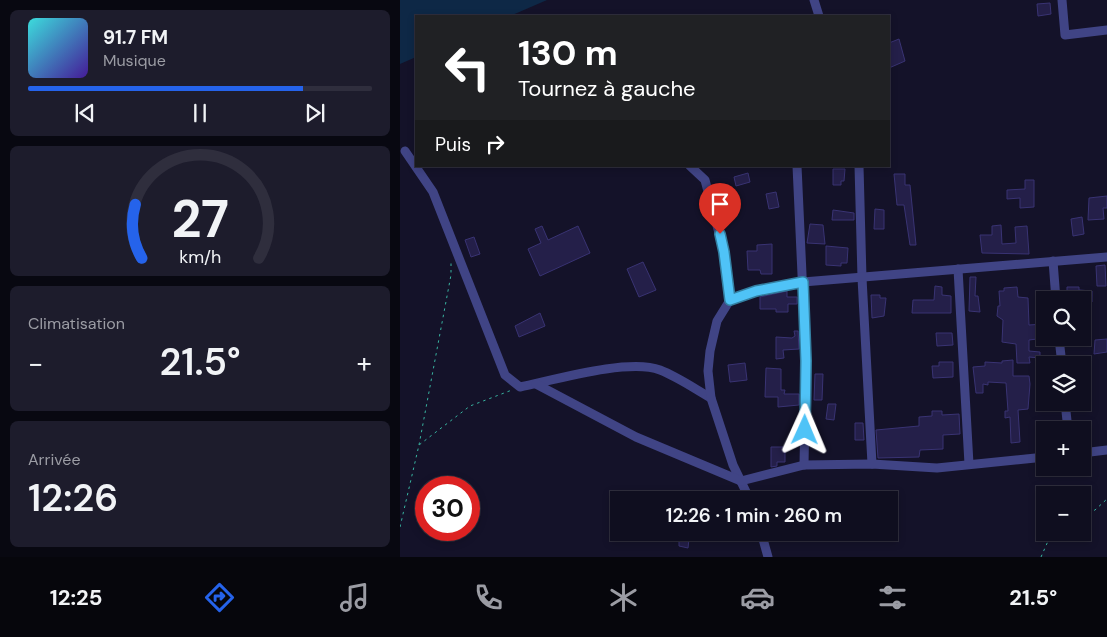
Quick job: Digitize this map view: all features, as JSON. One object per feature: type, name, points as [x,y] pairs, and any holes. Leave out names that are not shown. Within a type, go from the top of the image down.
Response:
[{"type":"street","points":[[814,0],[819,15]]},
{"type":"street","points":[[1062,0],[1065,35],[1107,30]]},
{"type":"street","points":[[405,151],[415,166]]},
{"type":"street","points":[[416,167],[433,192],[504,375],[520,387],[582,374],[640,365],[660,370],[712,398]]},
{"type":"street","points":[[691,167],[705,180],[724,252],[730,300],[717,321],[710,351],[708,371],[712,398],[723,436],[746,491]]},
{"type":"street","points":[[797,167],[806,361],[804,465]]},
{"type":"street","points":[[859,167],[862,278],[872,464]]},
{"type":"street","points":[[730,300],[756,291],[803,282],[1107,257]]},
{"type":"street","points":[[1053,261],[1055,291]]},
{"type":"street","points":[[958,269],[969,464]]},
{"type":"street","points":[[536,384],[636,437],[741,481],[804,465],[872,464],[938,468],[1036,458]]},
{"type":"street","points":[[1091,452],[1107,450]]},
{"type":"street","points":[[764,541],[768,557]]},
{"type":"path","points":[[400,527],[419,445],[451,275],[450,257]]},
{"type":"path","points":[[419,445],[470,406],[520,387]]},
{"type":"path","points":[[1091,512],[1107,499]]},
{"type":"path","points":[[1041,557],[1048,541]]},
{"type":"water","points":[[400,0],[547,0],[512,15],[415,15],[415,57],[400,64]]},
{"type":"building","points":[[1050,3],[1051,14],[1038,16],[1037,4]]},
{"type":"building","points":[[899,39],[905,61],[890,68],[890,43]]},
{"type":"building","points":[[833,169],[845,169],[844,181],[841,181],[841,185],[833,185]]},
{"type":"building","points":[[748,173],[750,182],[736,186],[734,177]]},
{"type":"building","points":[[894,174],[905,174],[905,185],[910,185],[916,245],[910,245],[904,205],[897,205]]},
{"type":"building","points":[[1025,180],[1034,180],[1034,207],[1020,208],[1020,198],[1007,199],[1007,190],[1025,189]]},
{"type":"building","points":[[776,192],[779,207],[769,209],[766,194]]},
{"type":"building","points":[[1107,196],[1107,208],[1103,208],[1104,219],[1088,220],[1089,198]]},
{"type":"building","points":[[875,209],[884,210],[884,229],[874,229]]},
{"type":"building","points":[[833,210],[854,213],[854,220],[832,220]]},
{"type":"building","points":[[1082,217],[1084,234],[1073,236],[1071,219]]},
{"type":"building","points":[[810,224],[823,225],[825,244],[807,243]]},
{"type":"building","points":[[1001,225],[1002,244],[1016,243],[1015,227],[1027,226],[1029,254],[982,253],[980,235],[992,235],[992,226]]},
{"type":"building","points":[[542,226],[548,240],[578,226],[590,253],[540,276],[528,249],[541,243],[535,229]]},
{"type":"building","points":[[474,237],[480,254],[471,257],[465,240]]},
{"type":"building","points":[[772,244],[772,274],[761,274],[760,270],[748,270],[747,251],[757,251],[757,245]]},
{"type":"building","points":[[826,246],[848,248],[847,263],[841,263],[841,266],[826,265]]},
{"type":"building","points":[[643,262],[656,290],[639,297],[627,269]]},
{"type":"building","points":[[1105,265],[1106,286],[1097,286],[1096,266]]},
{"type":"building","points":[[970,277],[976,277],[975,296],[978,296],[980,312],[969,311]]},
{"type":"building","points":[[935,286],[942,287],[942,295],[951,296],[951,313],[912,313],[913,300],[934,300]]},
{"type":"building","points":[[1017,287],[1018,297],[1028,298],[1029,325],[1036,325],[1036,339],[1029,340],[1029,351],[1040,352],[1040,356],[1029,357],[1030,363],[1017,363],[1016,344],[1002,342],[1003,320],[997,316],[998,306],[1000,306],[999,291],[1004,291],[1004,288]]},
{"type":"building","points":[[1067,287],[1079,287],[1079,290],[1092,291],[1092,302],[1091,291],[1067,291]]},
{"type":"building","points":[[787,291],[787,297],[797,297],[797,304],[788,304],[788,312],[776,312],[776,309],[760,309],[760,297]]},
{"type":"building","points":[[871,295],[880,295],[880,298],[886,298],[884,316],[872,318]]},
{"type":"building","points":[[540,313],[545,326],[519,337],[515,326]]},
{"type":"building","points":[[794,331],[798,331],[799,349],[783,350],[784,358],[776,359],[776,337],[792,338],[795,336]]},
{"type":"building","points":[[936,333],[952,333],[953,345],[937,346]]},
{"type":"building","points":[[1107,339],[1107,352],[1094,354],[1095,340]]},
{"type":"building","points":[[1013,360],[1013,376],[1029,376],[1030,384],[1028,409],[1018,410],[1020,442],[1011,443],[1010,417],[1005,418],[1005,411],[1008,411],[1006,383],[988,382],[988,385],[983,384],[983,393],[976,393],[973,367],[985,366],[985,362],[1002,363],[1002,361]]},
{"type":"building","points":[[939,362],[953,362],[953,377],[933,378],[932,366],[939,366]]},
{"type":"building","points":[[745,363],[747,380],[730,382],[728,365]]},
{"type":"building","points":[[766,368],[781,369],[781,390],[785,390],[784,394],[799,394],[799,405],[778,407],[778,397],[765,397]]},
{"type":"building","points":[[815,374],[823,374],[822,400],[814,400]]},
{"type":"building","points":[[828,404],[836,404],[834,420],[826,419]]},
{"type":"building","points":[[932,411],[942,411],[942,415],[959,414],[960,434],[943,435],[943,449],[920,450],[919,457],[878,458],[876,430],[919,426],[919,417],[932,416]]},
{"type":"building","points":[[855,423],[863,423],[864,440],[855,440]]},
{"type":"building","points":[[771,447],[785,447],[785,462],[777,462],[777,466],[771,467]]},
{"type":"building","points":[[679,541],[689,541],[688,548],[679,546]]},
{"type":"route","points":[[720,234],[730,300],[756,291],[803,282],[806,361],[805,430]]}]
